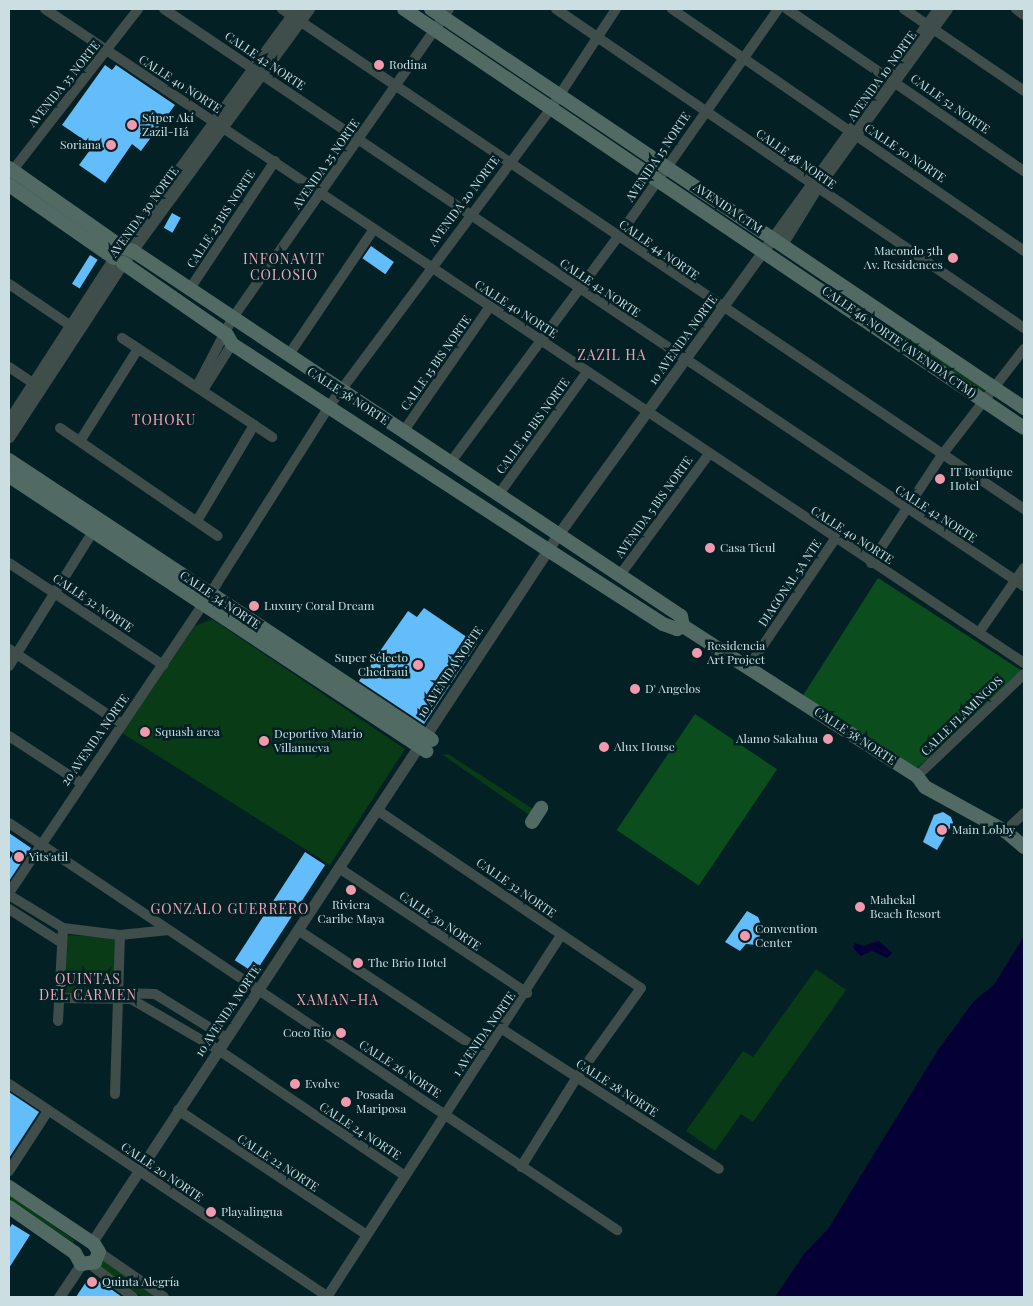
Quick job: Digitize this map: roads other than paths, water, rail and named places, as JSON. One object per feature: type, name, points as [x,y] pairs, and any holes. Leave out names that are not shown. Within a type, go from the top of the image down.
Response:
[{"type":"main road","name":"AVENIDA CTM","points":[[404,9],[554,102],[663,173],[777,241],[872,315],[993,387],[1024,408]]},
{"type":"main road","name":"AVENIDA CTM","points":[[441,11],[554,102]]},
{"type":"main road","name":"CALLE 38 NORTE","points":[[10,171],[123,255],[230,339],[663,624],[677,629],[683,626]]},
{"type":"main road","name":"AVENIDA CTM","points":[[663,173],[769,254]]},
{"type":"main road","name":"CALLE 38 NORTE","points":[[9,185],[123,255],[189,290],[232,318],[341,392],[499,494],[557,536],[681,616],[683,626],[749,666],[917,776],[925,787],[1005,831],[1024,847]]},
{"type":"main road","name":"CALLE 46 NORTE (AVENIDA CTM)","points":[[769,254],[872,315],[983,400],[1024,428]]},
{"type":"main road","name":"CALLE 34 NORTE","points":[[9,460],[97,526]]},
{"type":"main road","points":[[439,475],[450,463]]},
{"type":"main road","name":"CALLE 34 NORTE","points":[[9,476],[97,526],[424,743]]},
{"type":"main road","points":[[532,822],[541,808]]},
{"type":"main road","points":[[9,1187],[95,1247],[86,1264],[75,1253],[9,1207]]},
{"type":"street","name":"CALLE 40 NORTE","points":[[45,9],[323,193],[489,308],[541,339],[708,455],[871,563],[980,631],[1024,663]]},
{"type":"street","name":"AVENIDA 35 NORTE","points":[[10,171],[108,51],[138,9]]},
{"type":"street","name":"CALLE 42 NORTE","points":[[164,9],[909,511],[1024,586]]},
{"type":"street","name":"AVENIDA 30 NORTE","points":[[9,420],[70,326],[258,71],[292,13],[309,9]]},
{"type":"street","name":"CALLE 48 NORTE","points":[[556,9],[813,186],[1024,328]]},
{"type":"street","name":"AVENIDA 20 NORTE","points":[[330,406],[554,102],[596,36],[616,9]]},
{"type":"street","name":"CALLE 50 NORTE","points":[[672,9],[1024,251]]},
{"type":"street","name":"AVENIDA 15 NORTE","points":[[450,463],[578,288],[618,237],[705,110],[778,9]]},
{"type":"street","name":"CALLE 52 NORTE","points":[[787,9],[1024,171]]},
{"type":"street","points":[[904,9],[1024,91]]},
{"type":"street","name":"AVENIDA 10 NORTE","points":[[930,26],[938,9]]},
{"type":"street","name":"AVENIDA 10 NORTE","points":[[853,132],[930,26],[947,9]]},
{"type":"street","points":[[1016,9],[1024,15]]},
{"type":"street","name":"AVENIDA 25 NORTE","points":[[200,388],[230,339],[232,318],[323,193],[397,86],[434,29],[441,11]]},
{"type":"street","name":"CALLE 44 NORTE","points":[[292,13],[618,237],[1024,509]]},
{"type":"street","name":"10 AVENIDA NORTE","points":[[95,1247],[143,1175],[178,1110],[225,1037],[424,743],[557,536],[650,416],[686,360],[728,311],[769,254],[813,186],[853,132]]},
{"type":"street","name":"CALLE 25 BIS NORTE","points":[[189,290],[274,161]]},
{"type":"street","points":[[288,356],[374,229]]},
{"type":"street","name":"AVENIDA 30 NORTE","points":[[9,437],[123,255]]},
{"type":"street","points":[[9,284],[70,326]]},
{"type":"street","name":"CALLE 15 BIS NORTE","points":[[404,432],[489,308]]},
{"type":"street","points":[[122,338],[272,437]]},
{"type":"street","points":[[80,441],[138,348]]},
{"type":"street","points":[[871,563],[909,511],[942,455],[1024,349]]},
{"type":"street","points":[[9,367],[33,383]]},
{"type":"street","name":"CALLE 10 BIS NORTE","points":[[499,494],[587,372]]},
{"type":"street","points":[[207,598],[330,406]]},
{"type":"street","points":[[196,521],[254,425]]},
{"type":"street","points":[[60,428],[218,536]]},
{"type":"street","name":"AVENIDA 5 BIS NORTE","points":[[620,575],[708,455]]},
{"type":"street","points":[[9,666],[13,652],[97,526]]},
{"type":"street","name":"DIAGONAL 5A NTE","points":[[749,666],[835,539]]},
{"type":"street","name":"CALLE 32 NORTE","points":[[9,563],[163,665]]},
{"type":"street","points":[[980,631],[1024,568]]},
{"type":"street","name":"20 AVENIDA NORTE","points":[[9,894],[81,783],[207,598]]},
{"type":"street","points":[[13,652],[122,724]]},
{"type":"street","name":"CALLE FLAMINGOS","points":[[917,776],[1024,674]]},
{"type":"street","points":[[9,736],[81,783]]},
{"type":"street","name":"CALLE 32 NORTE","points":[[377,810],[641,988],[577,1077]]},
{"type":"street","points":[[1005,831],[1024,814]]},
{"type":"street","name":"CALLE 26 NORTE","points":[[9,823],[445,1113],[521,1167],[617,1230]]},
{"type":"street","name":"CALLE 30 NORTE","points":[[339,868],[527,993]]},
{"type":"street","points":[[9,894],[63,928],[120,935],[169,930]]},
{"type":"street","points":[[9,909],[62,943]]},
{"type":"street","points":[[58,1021],[63,928]]},
{"type":"street","points":[[298,930],[484,1053]]},
{"type":"street","points":[[115,1094],[120,935]]},
{"type":"street","name":"1 AVENIDA NORTE","points":[[327,1297],[365,1234],[484,1053],[527,993],[561,935]]},
{"type":"street","name":"CALLE 24 NORTE","points":[[59,998],[154,994],[225,1037]]},
{"type":"street","name":"CALLE 24 NORTE","points":[[119,996],[131,999],[218,1049],[404,1175]]},
{"type":"street","name":"CALLE 28 NORTE","points":[[502,1029],[719,1169]]},
{"type":"street","points":[[521,1167],[577,1077]]},
{"type":"street","name":"CALLE 20 NORTE","points":[[9,1084],[327,1297]]},
{"type":"street","name":"CALLE 22 NORTE","points":[[178,1110],[365,1234]]},
{"type":"street","points":[[9,1171],[48,1111]]},
{"type":"street","points":[[95,1247],[164,1297]]},
{"type":"street","points":[[59,1297],[86,1264],[133,1297]]},
{"type":"place","name":"Rodina","points":[[379,65]]},
{"type":"place","name":"Súper Akí Zazil-Há","points":[[132,125]]},
{"type":"place","name":"Soriana","points":[[111,145]]},
{"type":"place","name":"Macondo 5th Av. Residences","points":[[953,258]]},
{"type":"place","name":"IT Boutique Hotel","points":[[940,479]]},
{"type":"place","name":"Casa Ticul","points":[[710,548]]},
{"type":"place","name":"Luxury Coral Dream","points":[[254,606]]},
{"type":"place","name":"Residencia Art Project","points":[[697,653]]},
{"type":"place","name":"Super Selecto Chedraui","points":[[418,665]]},
{"type":"place","name":"D' Angelos","points":[[635,689]]},
{"type":"place","name":"Squash area","points":[[145,732]]},
{"type":"place","name":"Alamo Sakahua","points":[[828,739]]},
{"type":"place","name":"Deportivo Mario Villanueva","points":[[264,741]]},
{"type":"place","name":"Alux House","points":[[604,747]]},
{"type":"place","name":"Main Lobby","points":[[942,830]]},
{"type":"place","name":"Yits'atil","points":[[19,857]]},
{"type":"place","name":"Riviera Caribe Maya","points":[[351,890]]},
{"type":"place","name":"Mahekal Beach Resort","points":[[860,907]]},
{"type":"place","name":"Convention Center","points":[[745,936]]},
{"type":"place","name":"The Brio Hotel","points":[[358,963]]},
{"type":"place","name":"Coco Rio","points":[[341,1033]]},
{"type":"place","name":"Evolve","points":[[295,1084]]},
{"type":"place","name":"Posada Mariposa","points":[[346,1102]]},
{"type":"place","name":"Playalingua","points":[[211,1212]]},
{"type":"place","name":"Quinta Alegría","points":[[92,1282]]},
{"type":"district","name":"INFONAVIT COLOSIO","points":[[284,268]]},
{"type":"district","name":"ZAZIL HA","points":[[612,355]]},
{"type":"district","name":"TOHOKU","points":[[164,420]]},
{"type":"district","name":"GONZALO GUERRERO","points":[[230,909]]},
{"type":"district","name":"QUINTAS DEL CARMEN","points":[[88,988]]},
{"type":"district","name":"XAMAN-HA","points":[[338,1000]]}]
